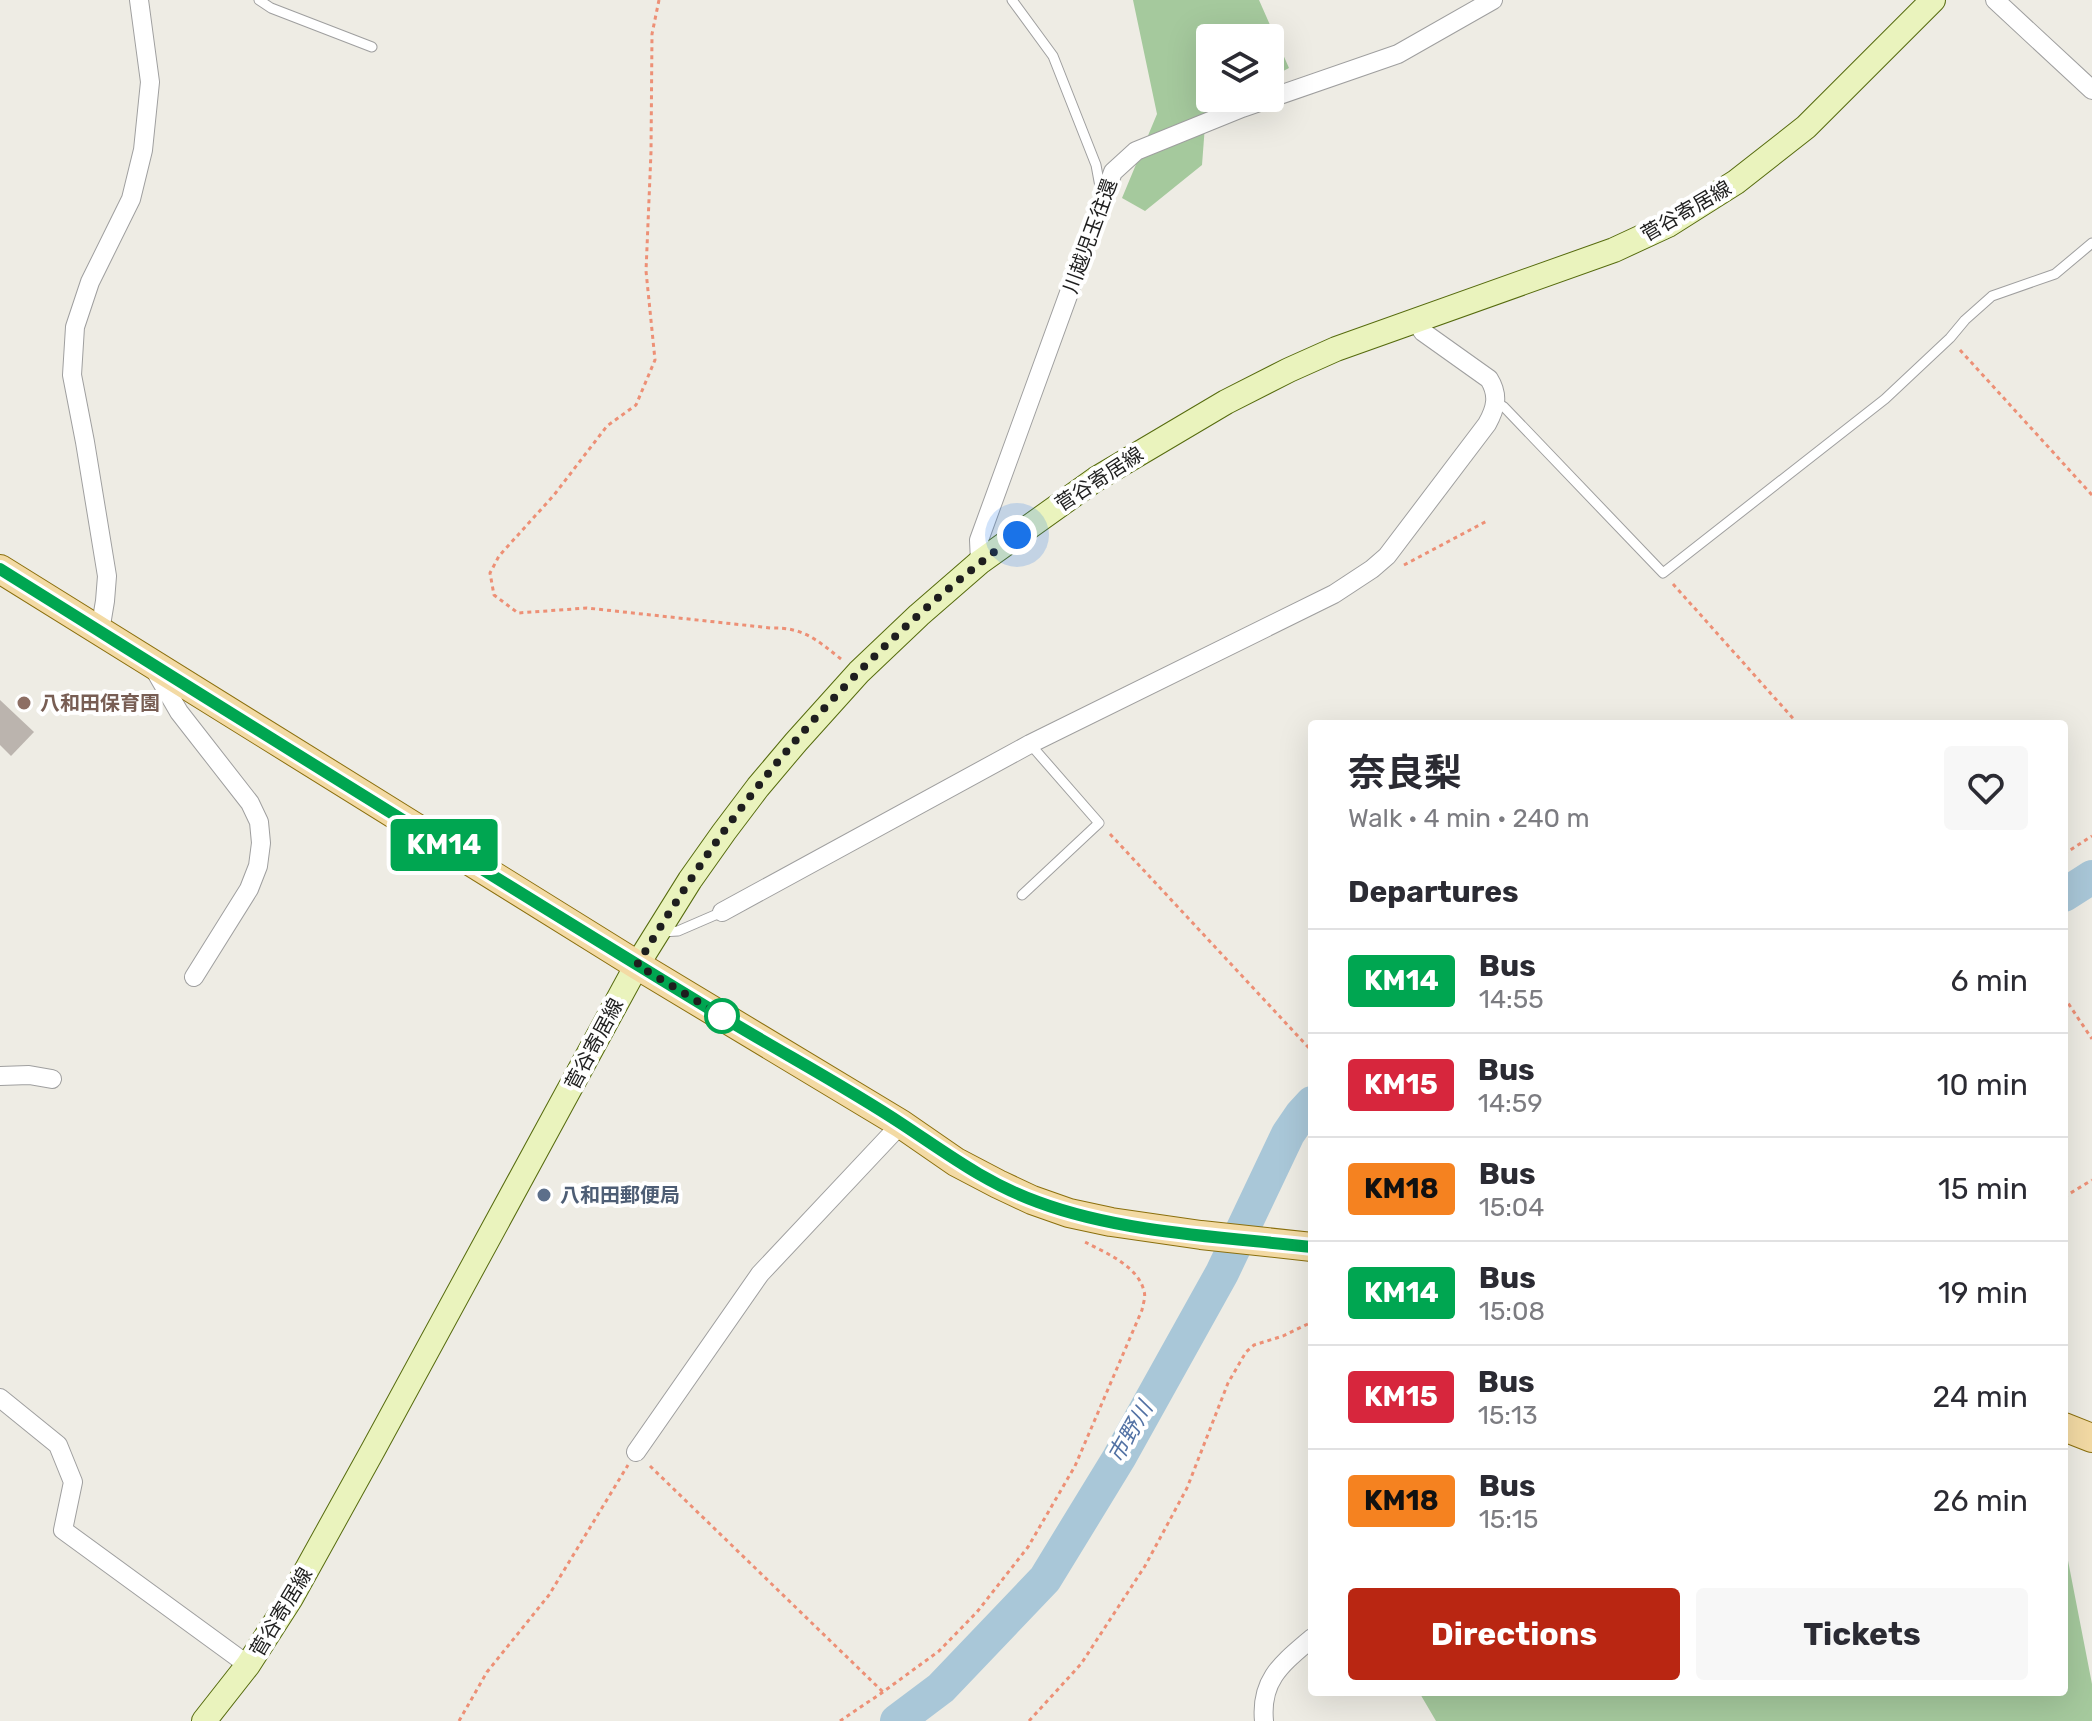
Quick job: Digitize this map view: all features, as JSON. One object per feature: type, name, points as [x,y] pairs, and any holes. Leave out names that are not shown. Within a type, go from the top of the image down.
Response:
[{"type":"main road","name":"菅谷寄居線","points":[[204,1721],[248,1665],[291,1598],[658,931],[707,856],[758,787],[859,672],[980,562],[1096,479],[1226,402],[1336,349],[1614,250],[1668,225],[1736,182],[1806,127],[1933,0]]},
{"type":"main road","points":[[0,569],[637,965],[901,1124],[956,1162],[1032,1200],[1069,1213],[1186,1233],[1308,1247]]},
{"type":"main road","points":[[2068,1429],[2092,1438]]},
{"type":"street","points":[[100,631],[107,576],[72,375],[75,327],[90,282],[131,199],[143,150],[150,82],[139,0]]},
{"type":"street","name":"川越児玉往還","points":[[980,562],[979,540],[1113,172],[1136,151],[1242,108],[1398,54],[1493,0]]},
{"type":"street","points":[[1995,0],[2092,90]]},
{"type":"street","points":[[722,912],[1030,744],[1334,594],[1372,569],[1387,556],[1487,424],[1496,402],[1495,388],[1489,379],[1423,332],[1416,322]]},
{"type":"street","points":[[151,662],[179,712],[250,803],[259,822],[261,843],[258,866],[249,889],[194,977]]},
{"type":"street","points":[[0,1076],[29,1075],[52,1079]]},
{"type":"street","points":[[641,1457],[760,1274],[901,1124]]},
{"type":"street","points":[[0,1398],[58,1445],[73,1482],[63,1530],[248,1665]]},
{"type":"street","points":[[1264,1721],[1263,1707],[1271,1677],[1308,1641]]},
{"type":"lane","points":[[259,0],[271,8],[372,47]]},
{"type":"lane","points":[[1012,0],[1053,56],[1096,165],[1102,200]]},
{"type":"lane","points":[[1496,402],[1663,573],[1885,399],[1992,296],[2055,274],[2092,243]]},
{"type":"lane","points":[[1022,895],[1099,823],[1030,744]]},
{"type":"lane","points":[[658,931],[678,931],[722,912]]},
{"type":"path","points":[[659,0],[652,34],[646,271],[655,360],[636,405],[607,426],[554,495],[499,556],[490,573],[494,595],[518,613],[587,608],[771,628],[788,627],[809,634],[859,672]]},
{"type":"path","points":[[1950,338],[2092,495]]},
{"type":"path","points":[[1397,569],[1487,521]]},
{"type":"path","points":[[1663,573],[1794,720]]},
{"type":"path","points":[[1099,823],[1308,1047]]},
{"type":"path","points":[[2068,851],[2092,836]]},
{"type":"path","points":[[2068,1003],[2092,1039]]},
{"type":"path","points":[[2068,1195],[2092,1180]]},
{"type":"path","points":[[840,1721],[939,1651],[977,1612],[1028,1547],[1075,1466],[1142,1310],[1145,1293],[1138,1277],[1115,1258],[1073,1236]]},
{"type":"path","points":[[1029,1721],[1081,1664],[1145,1566],[1187,1488],[1228,1383],[1246,1352],[1254,1345],[1308,1324]]},
{"type":"path","points":[[459,1721],[487,1672],[549,1595],[641,1457],[883,1692]]},
{"type":"green space","points":[[1133,0],[1259,0],[1270,24],[1196,24],[1196,112],[1206,112],[1202,165],[1145,211],[1122,198],[1157,114]]},
{"type":"green space","points":[[2068,1561],[2092,1684],[2092,1721],[1436,1721],[1421,1696],[2068,1696]]},
{"type":"building","points":[[0,700],[34,732],[11,756],[0,745]]},
{"type":"waterway","name":"市野川","points":[[2068,892],[2092,877]]},
{"type":"waterway","name":"市野川","points":[[897,1721],[941,1688],[1045,1579],[1119,1458],[1222,1273],[1288,1134],[1308,1107]]},
{"type":"bus line","name":"KM14","points":[[0,569],[977,1173],[1032,1200],[1069,1213],[1201,1235],[1308,1247]]},
{"type":"place","name":"八和田保育園","points":[[24,703]]},
{"type":"place","name":"八和田郵便局","points":[[544,1195]]},
{"type":"route","points":[[722,1016],[637,965],[724,832],[796,742],[859,672],[919,615],[980,562],[1017,535]]}]
